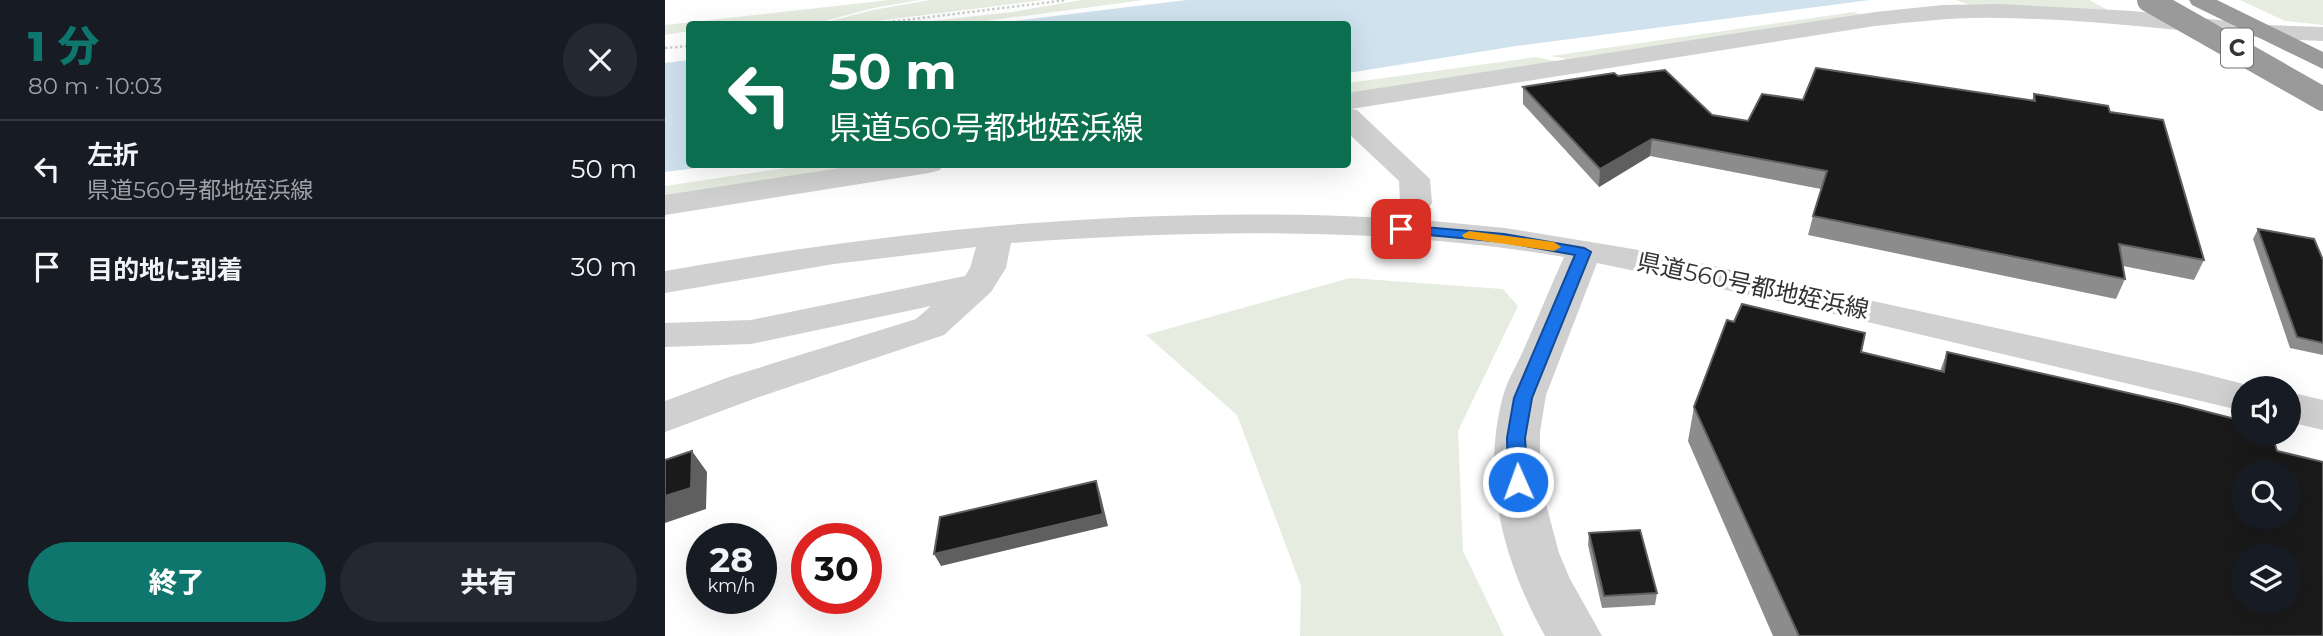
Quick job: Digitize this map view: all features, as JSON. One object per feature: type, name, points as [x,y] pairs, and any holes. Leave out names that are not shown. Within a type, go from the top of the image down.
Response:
[{"type":"highway","points":[[2134,0],[2179,11],[2323,107]]},
{"type":"highway","name":"C","points":[[2149,0],[2323,98]]},
{"type":"highway","name":"C","points":[[2191,0],[2323,70]]},
{"type":"highway","points":[[2200,0],[2323,62]]},
{"type":"highway","points":[[2267,32],[2248,37],[2248,46],[2320,92],[2323,98]]},
{"type":"street","points":[[1351,100],[1836,24],[1943,12],[2179,11],[2267,32],[2323,34]]},
{"type":"street","points":[[1351,120],[1414,179],[1416,203],[1401,229]]},
{"type":"street","points":[[665,205],[903,168]]},
{"type":"street","name":"県道560号都地姪浜線","points":[[665,282],[748,266],[996,234],[1095,225],[1290,223],[1401,229],[1504,238],[1693,270],[2231,394]]},
{"type":"street","points":[[665,416],[744,387],[930,327],[978,284],[988,268],[996,234]]},
{"type":"street","points":[[1574,636],[1553,604],[1527,537],[1518,482],[1516,438],[1523,398],[1584,252]]},
{"type":"street","points":[[665,335],[751,332],[978,284]]},
{"type":"street","points":[[2301,410],[2323,415]]},
{"type":"path","points":[[897,21],[1067,0]]},
{"type":"path","points":[[665,48],[686,47]]},
{"type":"shaded area","points":[[889,0],[920,0],[873,8],[824,21],[701,21]]},
{"type":"shaded area","points":[[929,0],[1045,0],[876,21],[831,21]]},
{"type":"shaded area","points":[[1081,0],[1144,0],[985,21],[932,21],[1012,12]]},
{"type":"shaded area","points":[[1956,0],[2089,0],[2108,10],[1970,5]]},
{"type":"shaded area","points":[[2240,0],[2323,0],[2323,25],[2285,21]]},
{"type":"shaded area","points":[[1854,12],[1863,16],[1567,59],[1551,56]]},
{"type":"shaded area","points":[[686,23],[686,32],[665,35],[665,25]]},
{"type":"shaded area","points":[[1536,57],[1559,62],[1351,94],[1351,83]]},
{"type":"shaded area","points":[[786,168],[860,168],[665,198],[665,186]]},
{"type":"shaded area","points":[[1350,278],[1503,289],[1518,306],[1458,431],[1463,551],[1504,636],[1300,636],[1301,586],[1237,415],[1146,335]]},
{"type":"water","points":[[1186,0],[1870,0],[1516,46],[1351,73],[1351,21],[1014,21]]},
{"type":"water","points":[[686,60],[686,168],[696,168],[665,172],[665,63]]},
{"type":"building","points":[[1816,68],[2035,101],[2034,94],[2108,106],[2110,112],[2163,120],[2204,260],[2119,244],[2125,279],[1813,216],[1827,171],[1652,139],[1600,169],[1523,87],[1614,73],[1618,76],[1665,70],[1712,115],[1748,121],[1762,94],[1803,100]]},
{"type":"building","points":[[2258,229],[2314,239],[2323,260],[2323,343],[2297,337]]},
{"type":"building","points":[[1742,304],[1865,333],[1861,352],[1944,372],[1947,352],[2177,404],[2231,418],[2231,446],[2276,446],[2277,451],[2323,462],[2323,636],[1799,636],[1694,407],[1727,320],[1734,322]]},
{"type":"building","points":[[692,451],[691,488],[665,496],[665,460]]},
{"type":"building","points":[[1096,481],[1103,514],[934,554],[940,517]]},
{"type":"building","points":[[1640,530],[1657,593],[1604,596],[1589,533]]},
{"type":"slow traffic","points":[[1469,235],[1554,247]]},
{"type":"route","points":[[1401,229],[1504,238],[1584,252],[1523,398],[1516,438],[1518,482]]}]
